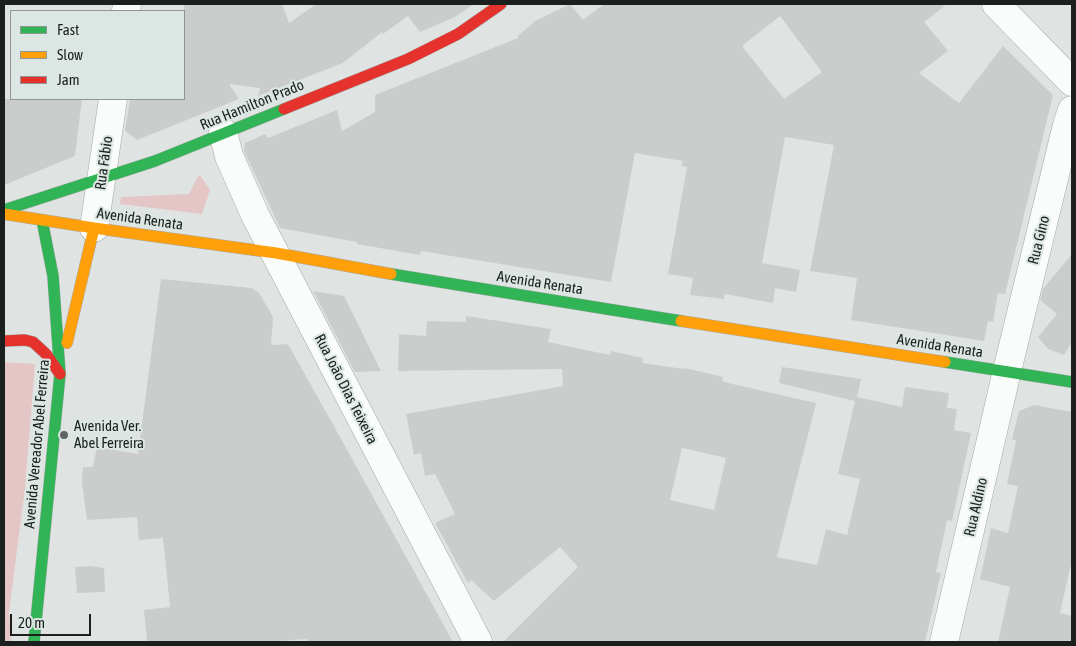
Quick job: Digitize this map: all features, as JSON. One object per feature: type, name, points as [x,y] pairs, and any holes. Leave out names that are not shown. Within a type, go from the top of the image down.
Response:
[{"type":"main road","name":"Rua Hamilton Prado","points":[[4,210],[155,161],[408,59],[458,34],[501,4]]},
{"type":"main road","name":"Avenida Renata","points":[[4,214],[276,253],[410,278],[1072,382]]},
{"type":"main road","name":"Avenida Vereador Abel Ferreira","points":[[36,642],[60,374],[53,276],[42,220]]},
{"type":"main road","points":[[60,374],[94,228]]},
{"type":"main road","points":[[4,341],[25,340],[33,342],[46,354],[60,374]]},
{"type":"street","points":[[996,4],[1072,82]]},
{"type":"street","name":"Rua Fábio","points":[[94,228],[113,100]]},
{"type":"street","name":"Rua Gino","points":[[1007,371],[1072,110]]},
{"type":"street","name":"Rua João Dias Teixeira","points":[[223,132],[229,156],[240,184],[478,642]]},
{"type":"street","name":"Rua Aldino","points":[[944,642],[1007,371]]},
{"type":"shaded area","points":[[200,175],[210,190],[202,214],[120,204],[121,197],[189,194]]},
{"type":"shaded area","points":[[4,362],[35,364],[25,489],[9,612],[11,642],[4,642]]},
{"type":"building","points":[[184,4],[282,4],[289,23],[316,4],[474,4],[455,17],[420,32],[408,16],[383,34],[382,32],[343,63],[258,96],[260,88],[229,84],[239,99],[137,140],[125,131],[130,100],[185,100]]},
{"type":"building","points":[[570,4],[583,20],[604,4],[947,4],[924,22],[948,51],[919,73],[959,103],[1003,46],[1053,95],[1005,294],[998,293],[993,322],[988,321],[984,341],[851,320],[857,278],[810,271],[834,145],[785,137],[762,263],[800,270],[796,292],[775,288],[773,303],[725,294],[724,299],[690,295],[693,278],[668,274],[687,167],[681,166],[683,161],[635,153],[611,282],[421,251],[420,255],[280,228],[244,151],[245,143],[265,134],[268,138],[337,110],[342,131],[375,112],[375,95],[518,38],[535,21]],"holes":[[[780,16],[822,72],[784,99],[742,46]]]},
{"type":"building","points":[[4,99],[82,100],[75,156],[4,185]]},
{"type":"building","points":[[1072,254],[1072,342],[1064,355],[1048,349],[1038,337],[1057,314],[1040,300],[1043,289]]},
{"type":"building","points":[[161,279],[252,288],[259,293],[273,317],[271,345],[288,344],[453,642],[309,642],[306,639],[265,642],[147,641],[144,610],[170,607],[163,538],[139,540],[137,517],[87,520],[82,482],[83,467],[93,467],[97,447],[138,454]]},
{"type":"building","points":[[313,291],[344,296],[381,371],[355,372]]},
{"type":"building","points":[[466,316],[551,329],[548,342],[610,355],[611,351],[643,358],[642,363],[685,368],[723,377],[722,381],[728,383],[816,403],[777,557],[817,565],[826,529],[847,535],[860,479],[838,474],[855,401],[779,383],[782,367],[861,379],[857,397],[902,407],[905,387],[949,393],[947,408],[957,409],[954,430],[971,433],[952,521],[947,520],[936,572],[941,573],[925,642],[503,642],[578,567],[560,547],[494,601],[471,580],[468,583],[435,523],[455,514],[435,474],[425,476],[421,453],[414,455],[406,414],[563,386],[562,369],[398,371],[399,334],[426,336],[427,321],[466,322]],"holes":[[[682,448],[726,458],[714,510],[670,500]]]},
{"type":"building","points":[[1034,405],[1072,412],[1072,560],[1060,613],[1072,616],[1072,642],[998,642],[1010,587],[980,579],[991,528],[1008,533],[1018,486],[1007,484],[1016,441],[1012,439],[1019,411]]},
{"type":"building","points":[[91,566],[104,568],[105,592],[77,593],[75,567]]},
{"type":"traffic: fast","points":[[4,210],[155,161],[284,109]]},
{"type":"traffic: fast","points":[[34,642],[60,374],[53,276],[42,220]]},
{"type":"traffic: fast","points":[[391,274],[681,321]]},
{"type":"traffic: fast","points":[[945,362],[1072,382]]},
{"type":"traffic: slow","points":[[4,214],[94,228],[67,343]]},
{"type":"traffic: slow","points":[[94,228],[276,253],[391,274]]},
{"type":"traffic: slow","points":[[681,321],[945,362]]},
{"type":"traffic: jam","points":[[284,109],[408,59],[458,34],[501,4]]},
{"type":"traffic: jam","points":[[4,341],[25,340],[33,342],[46,354],[60,374]]},
{"type":"place","name":"Avenida Ver. Abel Ferreira","points":[[64,435]]}]
